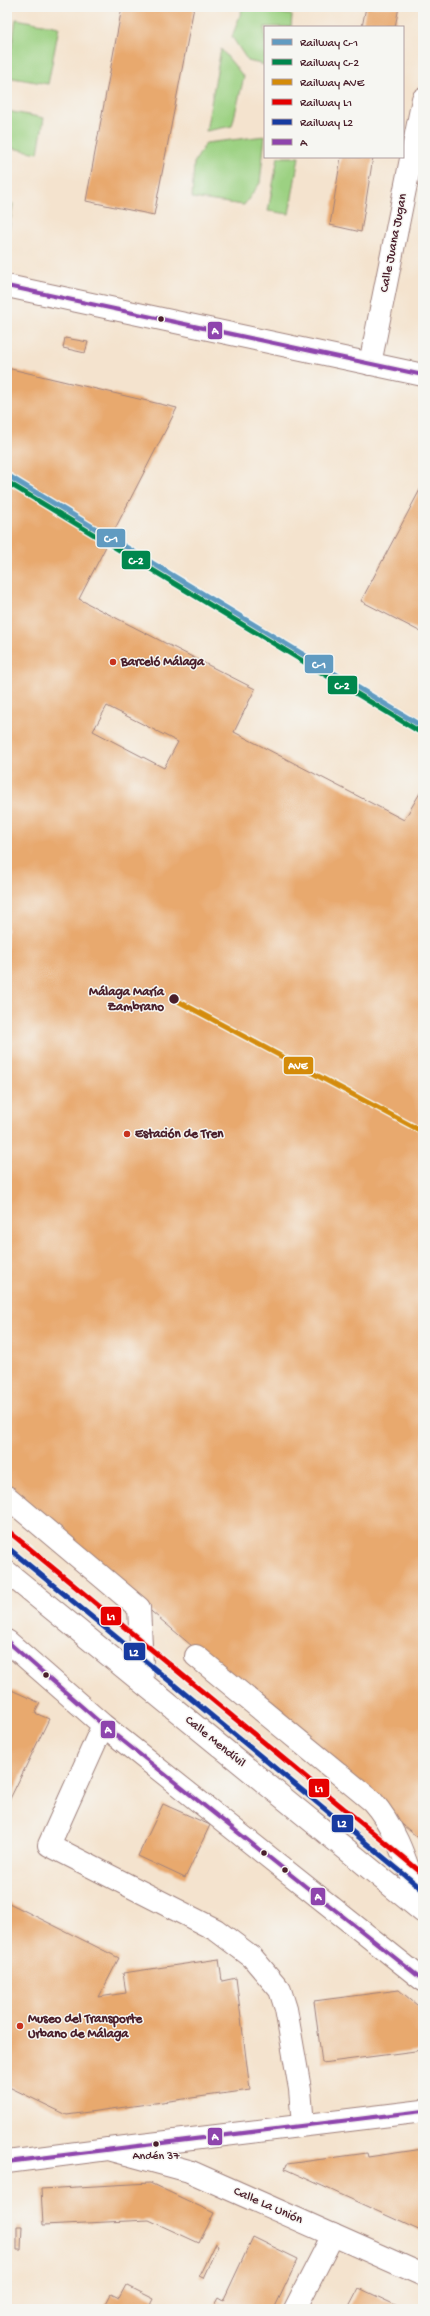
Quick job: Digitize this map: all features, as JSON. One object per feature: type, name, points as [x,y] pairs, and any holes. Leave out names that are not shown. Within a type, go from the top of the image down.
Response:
[{"type":"street","name":"Calle Juana Jugan","points":[[370,364],[423,99]]},
{"type":"street","points":[[7,286],[148,317],[273,341],[423,375]]},
{"type":"street","points":[[7,1497],[139,1608],[143,1683]]},
{"type":"street","name":"Calle Mendívil","points":[[7,1572],[423,1911]]},
{"type":"street","points":[[7,1641],[103,1725],[423,1980]]},
{"type":"street","points":[[196,1656],[372,1801],[385,1815],[396,1838],[423,1911]]},
{"type":"street","points":[[103,1725],[49,1845],[216,1930],[252,1957],[280,1990],[286,2009],[300,2089],[303,2125]]},
{"type":"street","points":[[7,2162],[423,2111]]},
{"type":"street","name":"Calle La Unión","points":[[108,2149],[189,2171],[423,2275]]},
{"type":"street","points":[[296,2309],[333,2235]]},
{"type":"green space","points":[[243,7],[292,15],[291,26],[264,26],[264,65],[248,61],[232,37]]},
{"type":"green space","points":[[16,19],[59,27],[48,84],[7,77]]},
{"type":"green space","points":[[221,49],[244,77],[232,126],[206,131]]},
{"type":"green space","points":[[7,111],[44,118],[38,153],[7,147]]},
{"type":"green space","points":[[264,136],[260,183],[244,205],[192,198],[194,163],[206,143]]},
{"type":"green space","points":[[278,158],[299,158],[289,214],[268,211]]},
{"type":"green space","points":[[7,202],[13,204],[9,229],[7,228]]},
{"type":"building","points":[[122,7],[194,7],[154,215],[86,201]]},
{"type":"building","points":[[366,7],[399,7],[395,26],[362,26]]},
{"type":"building","points":[[341,158],[373,158],[361,232],[330,225]]},
{"type":"building","points":[[65,338],[88,342],[85,353],[63,348]]},
{"type":"building","name":"Estación de Tren","points":[[7,368],[177,408],[79,599],[255,689],[234,732],[404,820],[423,788],[423,1842],[7,1489]],"holes":[[[107,706],[178,742],[164,768],[93,731]]]},
{"type":"building","points":[[423,484],[423,633],[361,601]]},
{"type":"building","points":[[7,1688],[40,1703],[35,1713],[49,1719],[7,1805]]},
{"type":"building","points":[[163,1804],[210,1825],[185,1878],[138,1856]]},
{"type":"building","points":[[7,1902],[119,1958],[99,1997],[126,1993],[123,1973],[219,1959],[222,1981],[236,1978],[250,2090],[67,2115],[7,2086]]},
{"type":"building","points":[[399,1990],[423,2010],[423,2050],[322,2063],[314,2001]]},
{"type":"building","points":[[423,2149],[423,2232],[285,2169],[287,2164],[367,2153],[368,2157]]},
{"type":"building","points":[[150,2183],[214,2213],[199,2243],[149,2220],[43,2225],[41,2189]]},
{"type":"building","points":[[17,2226],[22,2226],[21,2250],[17,2250]]},
{"type":"building","points":[[253,2237],[298,2259],[274,2309],[213,2307],[218,2298],[223,2301]]},
{"type":"building","points":[[215,2243],[218,2245],[203,2278],[199,2276]]},
{"type":"building","points":[[126,2285],[154,2299],[149,2309],[103,2309],[111,2294],[119,2298]]},
{"type":"building","points":[[359,2288],[404,2309],[348,2309]]},
{"type":"rail line","name":"C-1","points":[[7,475],[423,727]]},
{"type":"rail line","name":"C-2","points":[[7,482],[420,732]]},
{"type":"rail line","name":"AVE","points":[[174,999],[423,1132]]},
{"type":"rail line","name":"L1","points":[[7,1530],[423,1874]]},
{"type":"rail line","name":"L2","points":[[7,1547],[423,1890]]},
{"type":"transit line","name":"A","points":[[7,286],[423,375]]},
{"type":"transit line","name":"A","points":[[7,1641],[103,1725],[423,1980]]},
{"type":"transit line","name":"A","points":[[7,2162],[423,2111]]},
{"type":"place","name":"Barceló Málaga","points":[[113,662]]},
{"type":"place","name":"Málaga María Zambrano","points":[[174,999]]},
{"type":"place","name":"Estación de Tren","points":[[127,1134]]},
{"type":"place","name":"Museo del Transporte Urbano de Málaga","points":[[20,2026]]},
{"type":"place","name":"Andén 37","points":[[156,2144]]}]
